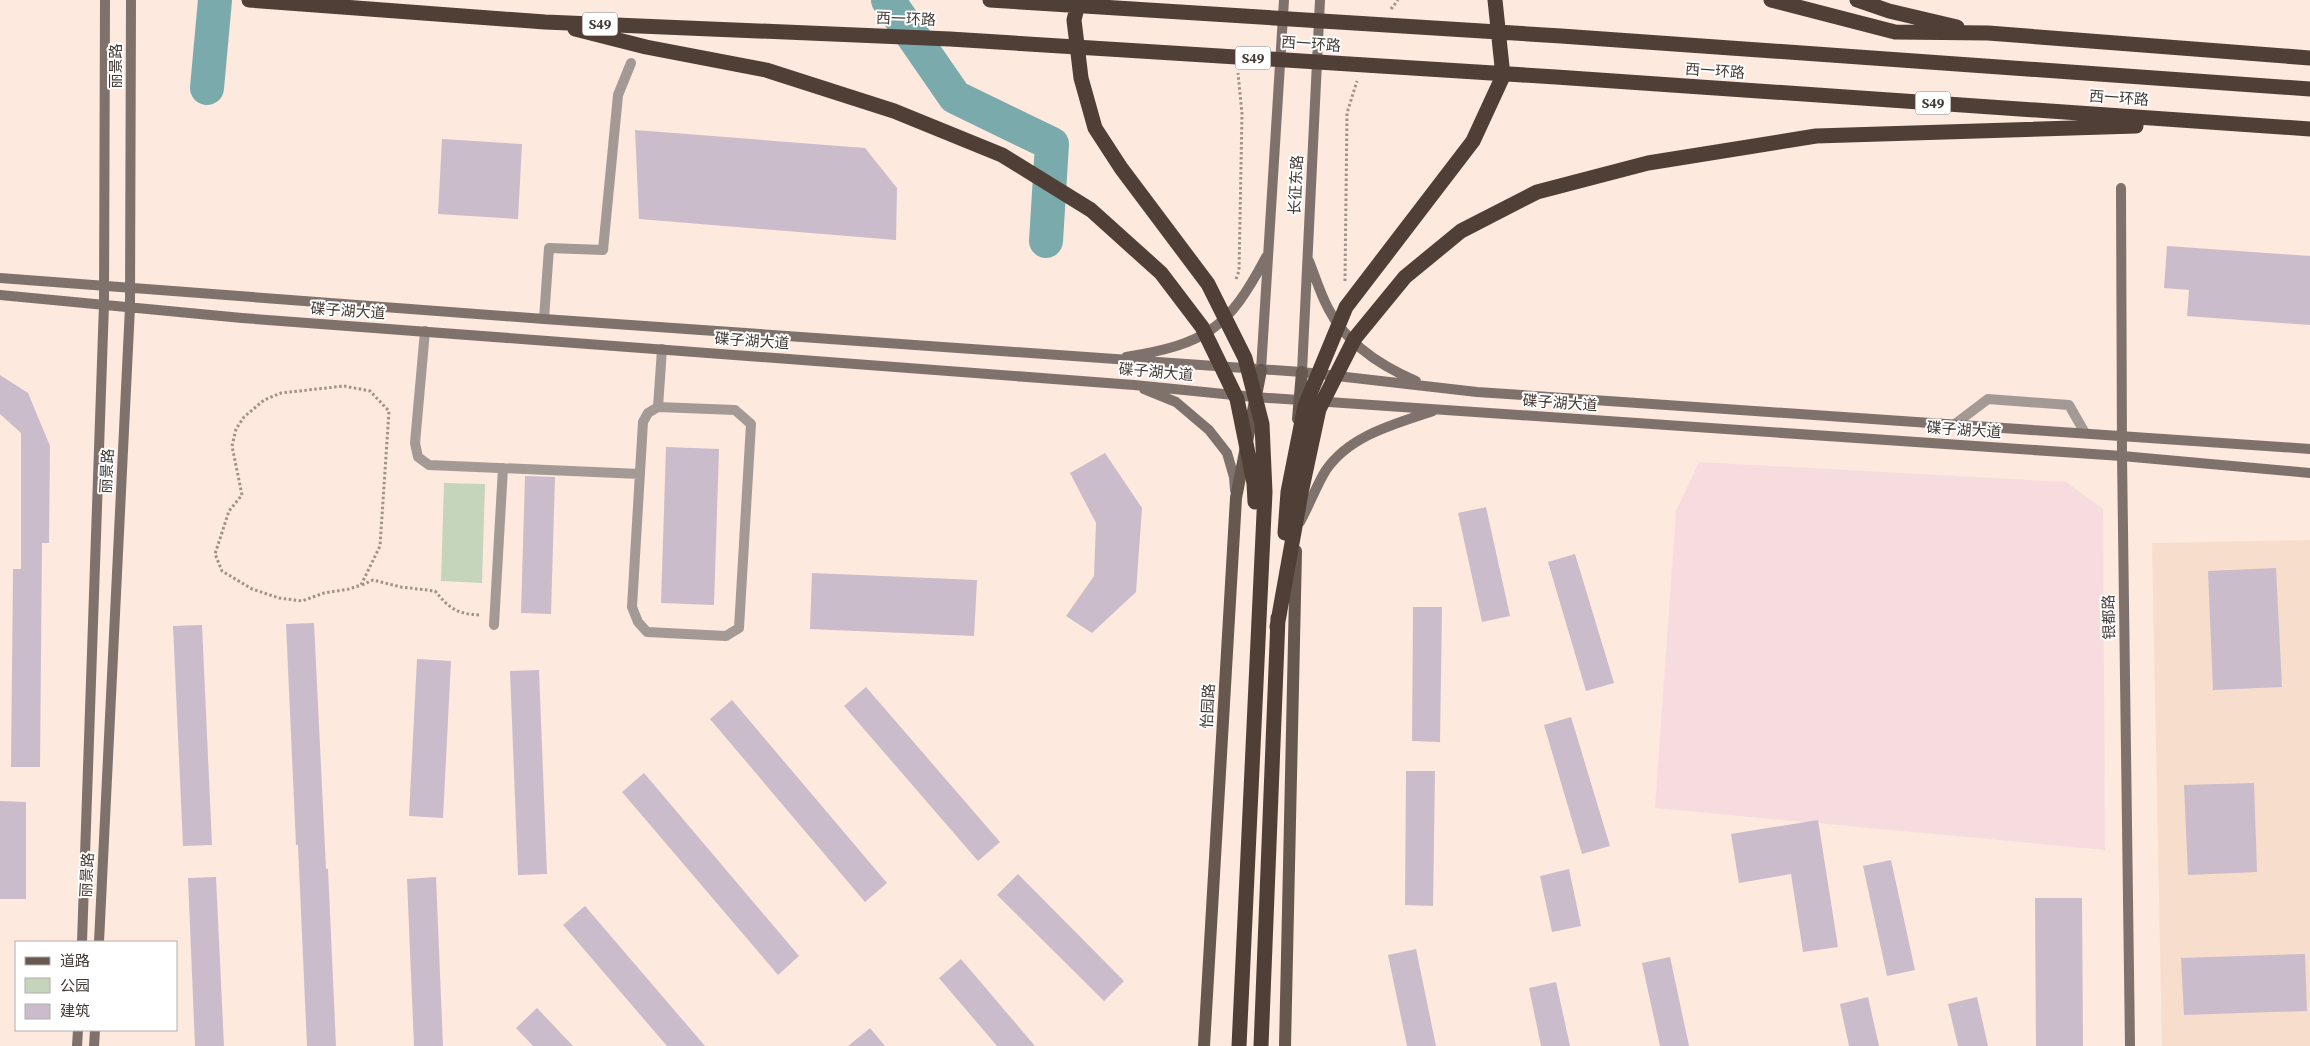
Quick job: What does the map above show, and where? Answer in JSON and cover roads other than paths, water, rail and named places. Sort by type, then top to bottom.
[{"type":"highway","name":"西一环路","points":[[249,0],[545,22],[950,39],[1556,77],[2310,129]]},
{"type":"highway","name":"西一环路","points":[[990,0],[1561,36],[2310,89]]},
{"type":"highway","points":[[1079,0],[1074,20],[1081,78],[1095,128],[1121,168],[1208,284],[1245,358],[1262,424],[1265,492],[1239,1046]]},
{"type":"highway","points":[[1261,1046],[1277,627],[1288,492],[1305,406],[1346,307],[1473,141],[1503,76],[1495,0]]},
{"type":"highway","points":[[1772,0],[1895,32],[1988,33],[2310,58]]},
{"type":"highway","points":[[1857,0],[1889,11],[1988,33]]},
{"type":"highway","points":[[545,22],[646,47],[766,70],[894,110],[1002,154],[1090,210],[1161,273],[1202,327],[1237,400],[1254,483],[1259,604]]},
{"type":"highway","points":[[1277,627],[1301,492],[1319,410],[1355,338],[1405,277],[1461,231],[1537,192],[1648,162],[1816,136],[2220,123]]},
{"type":"main road","name":"丽景路","points":[[82,941],[104,304],[105,0]]},
{"type":"main road","name":"丽景路","points":[[99,941],[130,307],[131,0]]},
{"type":"main road","name":"长征东路","points":[[1260,370],[1284,0]]},
{"type":"main road","name":"长征东路","points":[[1302,372],[1320,0]]},
{"type":"main road","name":"银都路","points":[[2121,188],[2122,456],[2130,1046]]},
{"type":"main road","points":[[1107,359],[1160,351],[1184,345],[1222,323],[1250,289],[1268,254]]},
{"type":"main road","points":[[1307,256],[1328,308],[1345,334],[1361,349],[1393,371],[1426,386]]},
{"type":"main road","name":"碟子湖大道","points":[[0,278],[544,319],[1302,372],[1487,392],[2310,449]]},
{"type":"main road","name":"碟子湖大道","points":[[0,295],[425,332],[1134,385],[1254,397],[2122,456],[2310,473]]},
{"type":"main road","name":"怡园路","points":[[1204,1046],[1236,498],[1260,370]]},
{"type":"main road","points":[[1285,1046],[1299,400],[1302,372]]},
{"type":"main road","points":[[1134,385],[1176,402],[1209,430],[1227,453],[1234,477],[1236,498]]},
{"type":"main road","points":[[1296,530],[1327,470],[1349,446],[1375,432],[1439,409]]},
{"type":"main road","points":[[77,1046],[78,1031]]},
{"type":"main road","points":[[94,1046],[95,1031]]},
{"type":"street","points":[[544,319],[549,248],[603,250],[618,95],[631,63]]},
{"type":"street","points":[[425,332],[415,443],[418,457],[429,465],[640,474]]},
{"type":"street","points":[[658,407],[662,349]]},
{"type":"street","points":[[1955,424],[1988,399],[2069,405],[2085,433]]},
{"type":"street","points":[[658,407],[735,410],[751,424],[739,628],[726,636],[647,632],[638,622],[632,607],[643,422],[648,413],[658,407]]},
{"type":"street","points":[[495,621],[503,468]]},
{"type":"waterway","points":[[207,88],[215,0]]},
{"type":"waterway","points":[[888,0],[955,97],[1052,144],[1046,241]]}]
